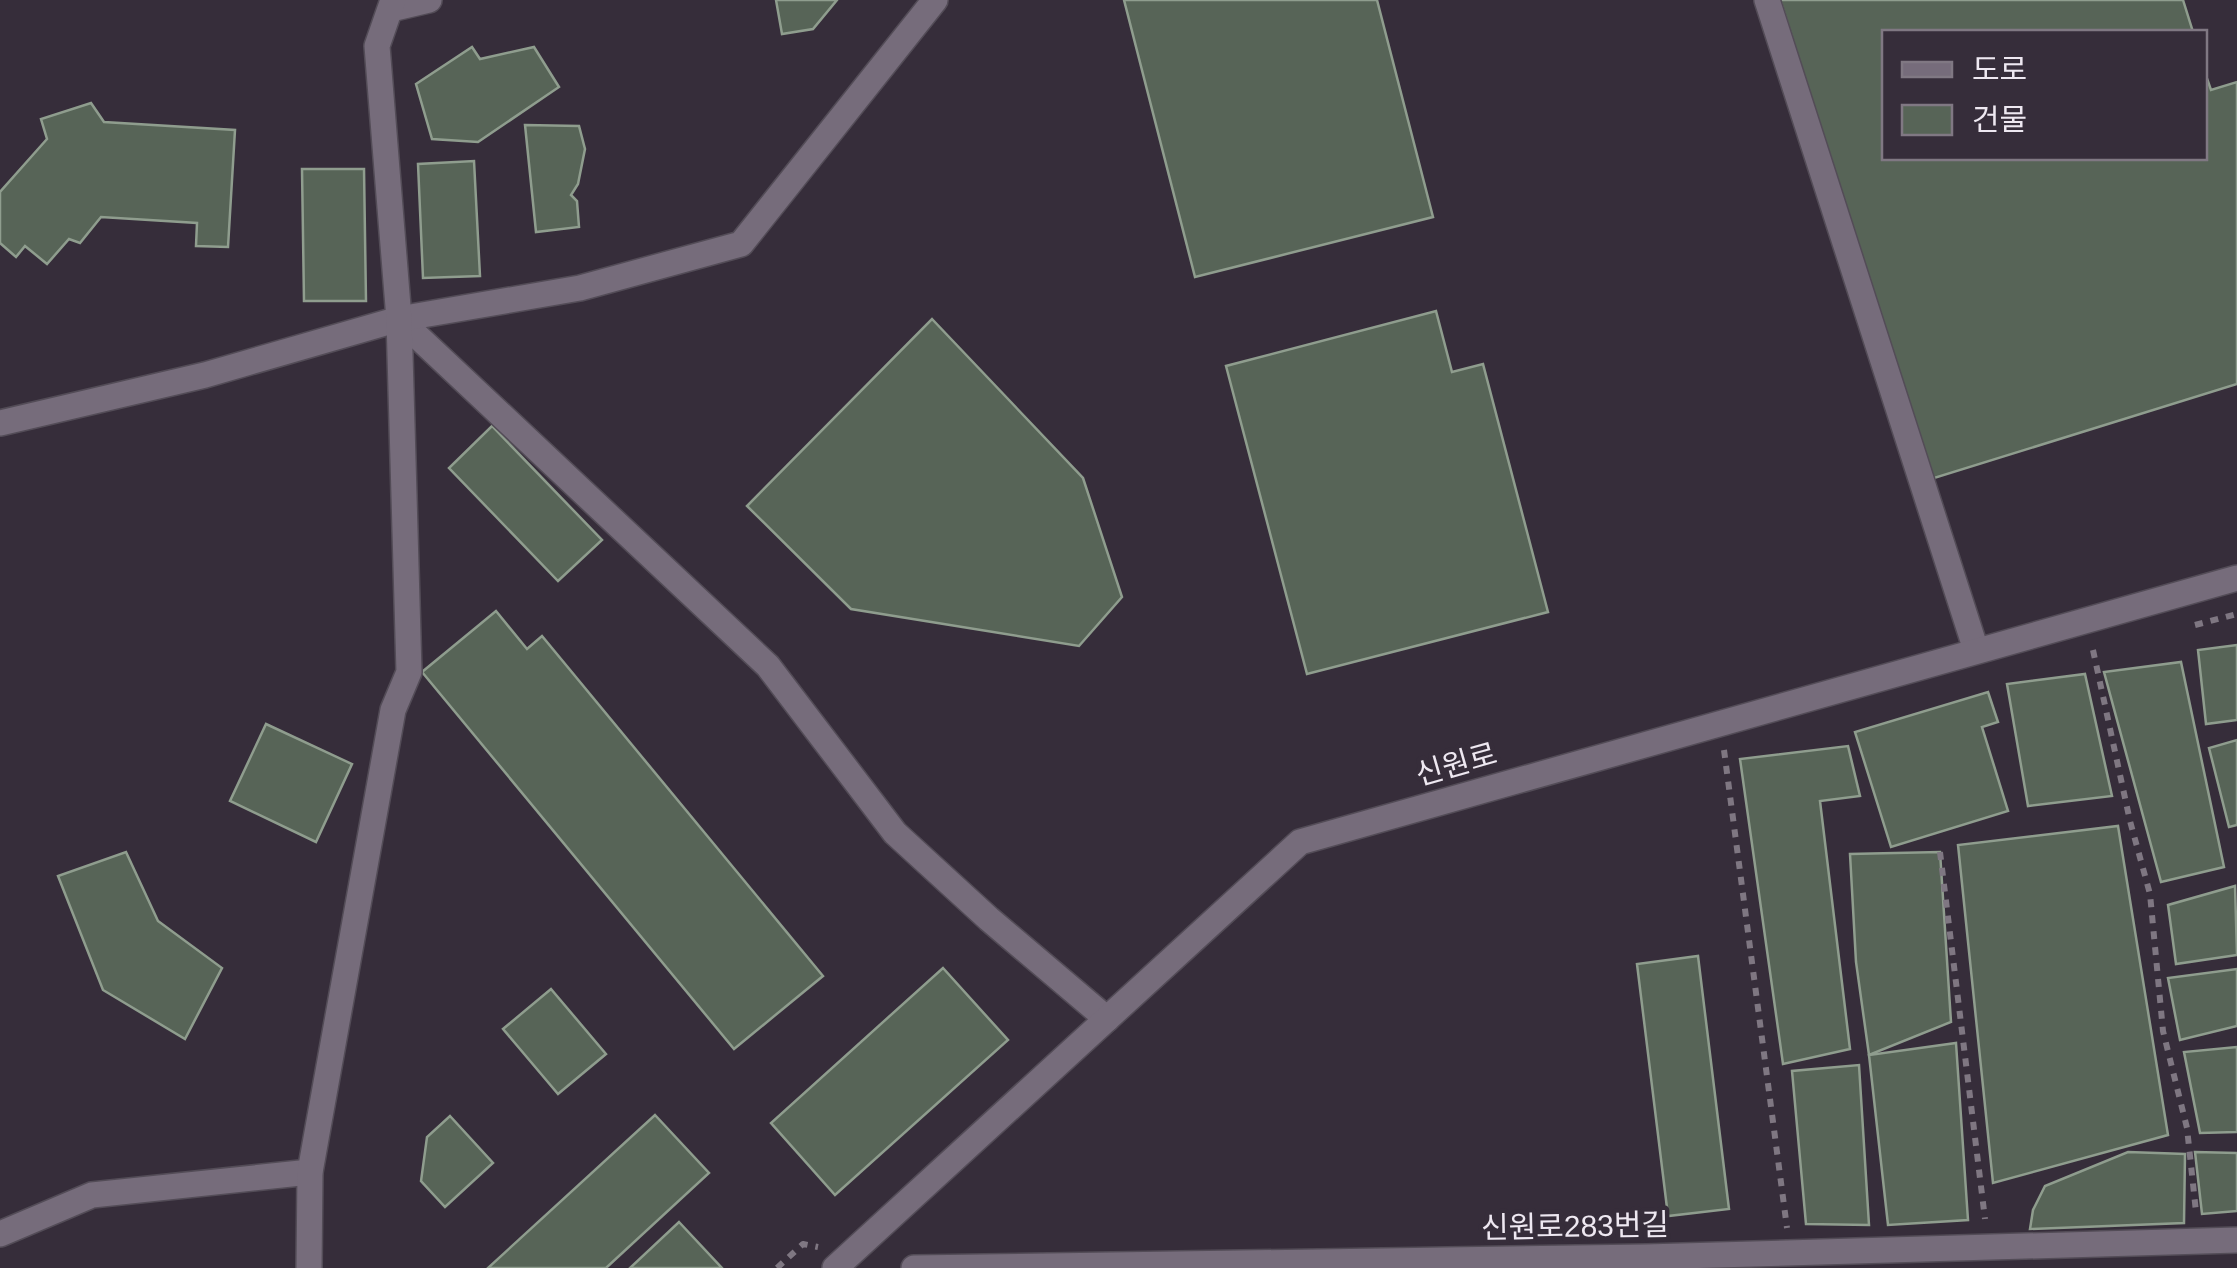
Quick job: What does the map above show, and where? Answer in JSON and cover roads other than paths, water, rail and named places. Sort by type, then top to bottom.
[{"type":"street","points":[[309,1268],[310,1172],[392,710],[409,672],[398,319],[377,46],[392,4],[429,0]]},
{"type":"street","points":[[0,423],[205,375],[398,319],[580,288],[741,244],[935,0]]},
{"type":"street","points":[[1767,0],[1976,650]]},
{"type":"street","points":[[398,319],[768,666],[895,833],[1107,1019]]},
{"type":"street","name":"신원로","points":[[835,1268],[1300,842],[2237,578]]},
{"type":"street","points":[[0,1234],[92,1195],[310,1172]]},
{"type":"street","name":"신원로283번길","points":[[914,1268],[1626,1258],[2237,1240]]}]
